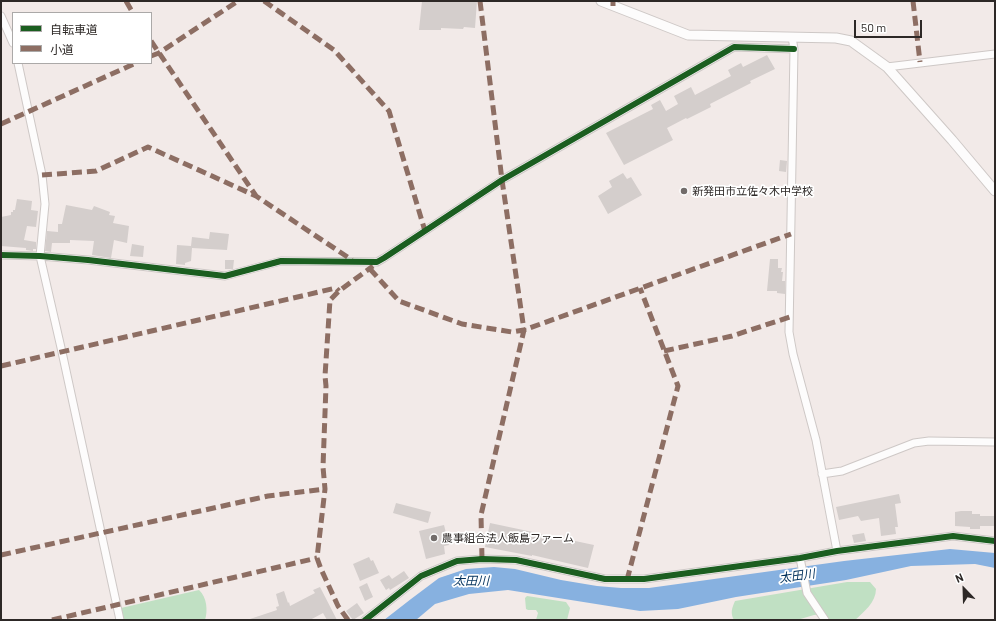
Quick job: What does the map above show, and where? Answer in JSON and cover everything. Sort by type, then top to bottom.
[{"type":"street","points":[[602,1],[688,35],[836,38],[851,41],[887,67],[995,191]]},
{"type":"street","points":[[1,16],[12,41]]},
{"type":"street","points":[[792,37],[794,49],[789,332],[793,354],[816,440],[836,551]]},
{"type":"street","points":[[1,255],[40,256],[88,260],[225,276],[281,261],[376,262],[502,180],[734,47],[794,49]]},
{"type":"street","points":[[887,67],[995,54]]},
{"type":"street","points":[[18,64],[42,175],[45,204],[40,256],[120,620]]},
{"type":"street","points":[[822,474],[842,471],[914,443],[929,441],[995,442]]},
{"type":"street","points":[[365,620],[421,576],[457,561],[482,558],[516,560],[605,579],[627,580],[800,561],[836,551],[953,536],[995,541]]},
{"type":"street","points":[[800,561],[806,593],[825,620]]},
{"type":"green space","points":[[847,582],[870,582],[876,589],[872,602],[855,620],[829,620],[824,614],[797,620],[734,620],[732,615],[732,608],[735,601]]},
{"type":"green space","points":[[199,590],[204,596],[206,604],[205,620],[123,620],[121,608]]},
{"type":"green space","points":[[527,596],[566,602],[570,608],[567,620],[536,620],[538,613],[536,610],[526,609],[525,598]]},
{"type":"water","name":"太田川","points":[[950,549],[995,553],[995,568],[975,564],[911,566],[846,580],[736,597],[678,609],[640,611],[508,590],[469,594],[435,604],[416,620],[384,620],[439,578],[466,569],[494,567],[515,569],[561,580],[597,586],[649,588],[844,561]]},
{"type":"building","points":[[422,1],[477,1],[475,28],[464,27],[463,29],[441,28],[441,30],[419,30]]},
{"type":"building","points":[[767,55],[775,69],[750,81],[751,83],[710,104],[711,107],[667,128],[673,140],[624,165],[606,133],[653,109],[651,105],[660,100],[666,111],[678,104],[674,96],[691,87],[695,95],[731,76],[728,70],[741,63],[743,67]]},
{"type":"building","points":[[780,160],[787,161],[786,172],[779,171]]},
{"type":"building","points":[[623,173],[627,179],[631,177],[642,195],[608,214],[598,196],[612,187],[609,181]]},
{"type":"building","points":[[17,199],[32,201],[31,210],[38,211],[36,227],[27,226],[24,240],[36,242],[36,249],[33,249],[33,251],[26,250],[26,248],[1,246],[1,217],[11,215],[11,212],[15,210]]},
{"type":"building","points":[[66,205],[92,210],[94,206],[110,212],[109,215],[115,216],[113,223],[129,226],[127,243],[114,240],[111,258],[92,255],[94,241],[70,240],[70,243],[52,243],[51,252],[45,251],[47,231],[58,232],[58,224],[62,224]]},
{"type":"building","points":[[210,232],[229,234],[227,250],[192,248],[191,261],[185,263],[185,265],[176,264],[177,245],[191,246],[192,237],[209,239]]},
{"type":"building","points":[[132,244],[144,246],[143,257],[130,256]]},
{"type":"building","points":[[770,259],[778,259],[778,268],[782,268],[782,281],[785,281],[785,294],[777,293],[777,291],[767,291]]},
{"type":"building","points":[[225,260],[234,260],[233,269],[225,269]]},
{"type":"building","points":[[899,494],[901,503],[895,504],[898,527],[895,527],[896,534],[881,536],[879,518],[861,521],[858,516],[839,520],[836,507]]},
{"type":"building","points":[[396,503],[431,512],[428,523],[393,513]]},
{"type":"building","points":[[972,511],[972,514],[980,514],[980,516],[995,516],[995,526],[980,526],[980,529],[970,529],[970,527],[955,526],[955,512]]},
{"type":"building","points":[[490,523],[594,545],[588,568],[532,555],[485,547]]},
{"type":"building","name":"農事組合法人飯島ファーム","points":[[444,525],[449,545],[444,546],[445,554],[426,559],[419,531]]},
{"type":"building","points":[[864,533],[866,541],[854,543],[852,535]]},
{"type":"building","points":[[369,557],[371,561],[373,560],[379,573],[360,581],[353,564]]},
{"type":"building","points":[[404,571],[409,578],[390,590],[389,588],[386,590],[380,580],[389,575],[392,579]]},
{"type":"building","points":[[367,583],[373,597],[365,601],[359,587]]},
{"type":"building","points":[[320,587],[337,620],[327,620],[323,613],[310,620],[250,620],[277,610],[276,607],[279,606],[276,594],[284,591],[290,606],[315,593],[313,590]]},
{"type":"building","points":[[357,603],[364,613],[353,620],[346,611]]},
{"type":"marked path","points":[[126,1],[132,12]]},
{"type":"marked path","points":[[152,56],[159,53],[238,1]]},
{"type":"marked path","points":[[264,1],[334,50],[389,111],[425,231]]},
{"type":"marked path","points":[[480,1],[502,180],[524,330],[481,515],[482,559]]},
{"type":"marked path","points":[[613,1],[613,6]]},
{"type":"marked path","points":[[913,1],[920,62]]},
{"type":"marked path","points":[[152,42],[256,196]]},
{"type":"marked path","points":[[1,124],[134,64]]},
{"type":"marked path","points":[[42,175],[96,171],[148,147],[256,196],[352,260]]},
{"type":"marked path","points":[[370,269],[399,301],[462,324],[512,332],[524,330],[791,234]]},
{"type":"marked path","points":[[348,620],[338,606],[317,558],[325,489],[323,467],[326,386],[325,376],[330,300],[339,291],[373,266]]},
{"type":"marked path","points":[[1,366],[336,288],[339,291]]},
{"type":"marked path","points":[[627,580],[678,386],[640,288]]},
{"type":"marked path","points":[[664,351],[732,336],[790,317]]},
{"type":"marked path","points":[[1,555],[268,496],[325,489]]},
{"type":"marked path","points":[[52,620],[317,558]]},
{"type":"cycle path","points":[[1,255],[40,256],[88,260],[225,276],[281,261],[377,262],[502,180],[734,47],[794,49]]},
{"type":"cycle path","points":[[365,620],[421,576],[457,561],[482,559],[516,560],[605,579],[644,579],[953,536],[995,541]]},
{"type":"place","name":"新発田市立佐々木中学校","points":[[684,191]]},
{"type":"place","name":"農事組合法人飯島ファーム","points":[[434,538]]}]
